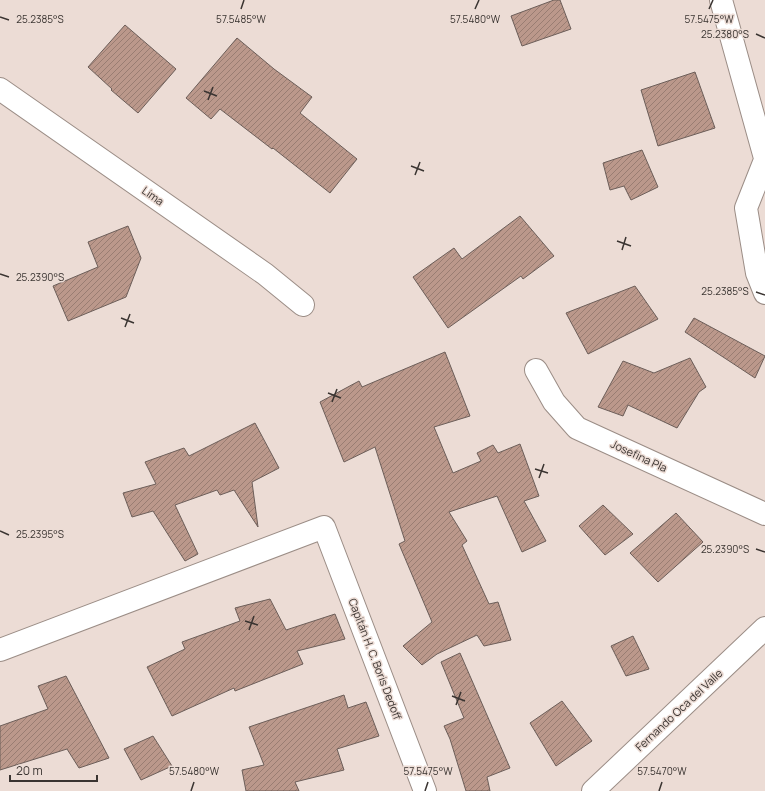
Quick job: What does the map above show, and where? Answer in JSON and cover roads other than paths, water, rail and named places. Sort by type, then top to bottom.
[{"type":"street","points":[[720,0],[765,159],[746,208],[757,273],[765,293]]},
{"type":"street","name":"Lima","points":[[0,89],[265,274],[303,305]]},
{"type":"street","name":"Josefina Pla","points":[[536,370],[554,402],[578,428],[765,514]]},
{"type":"street","name":"Capitán H. C. Boris Dedoff","points":[[0,650],[324,527],[425,791]]},
{"type":"street","name":"Fernando Oca del Valle","points":[[593,791],[765,628]]}]
